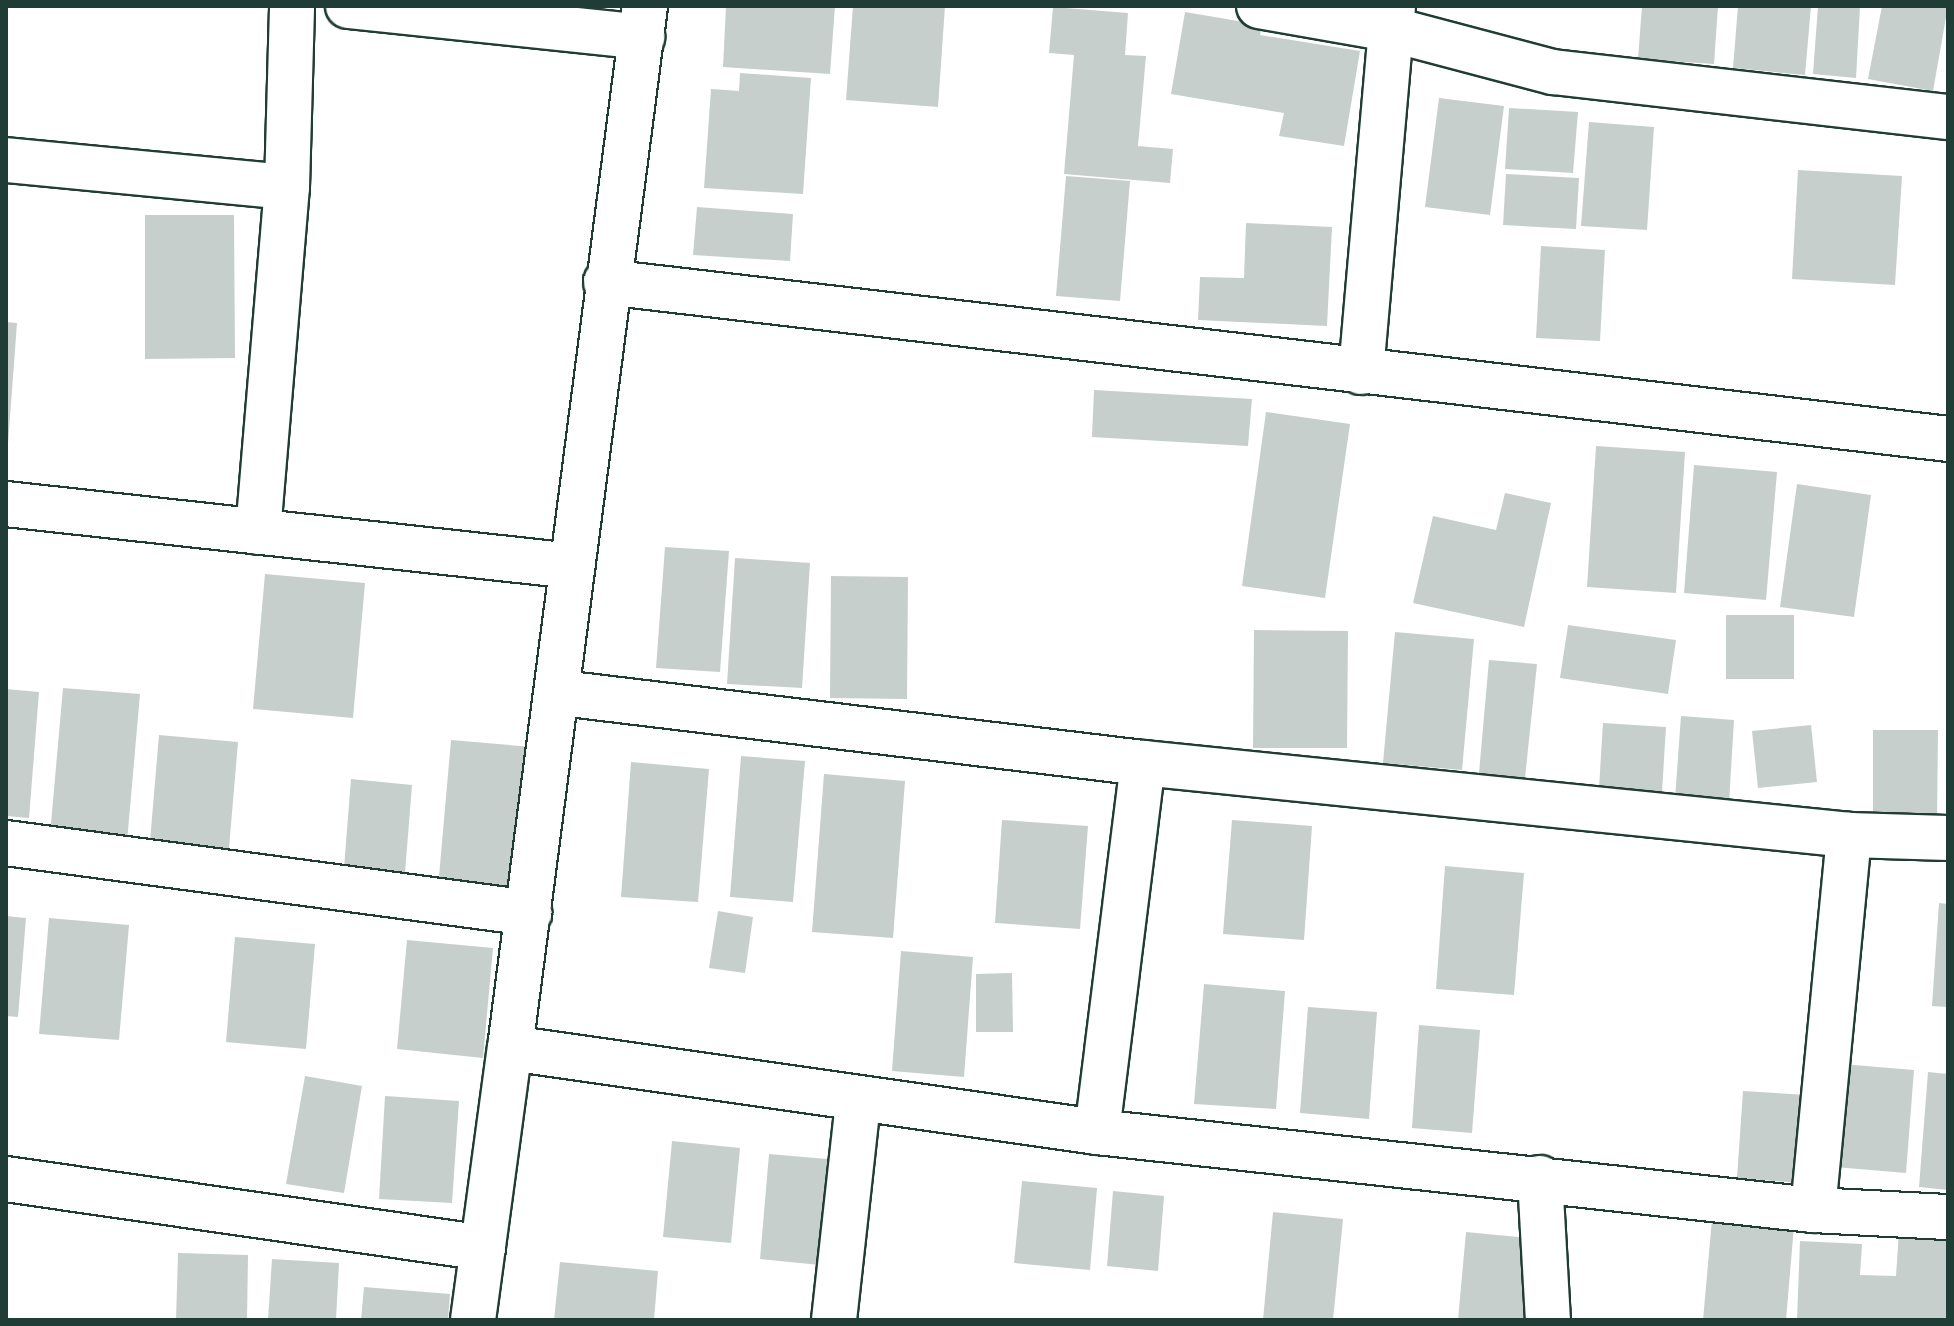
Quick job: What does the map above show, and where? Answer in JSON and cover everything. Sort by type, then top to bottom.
[{"type":"street","points":[[258,532],[287,187],[292,6]]},
{"type":"street","points":[[348,6],[644,22],[606,282],[561,693],[473,1320]]},
{"type":"street","points":[[1259,6],[1392,18],[1553,72],[1948,117]]},
{"type":"street","points":[[1361,372],[1392,18]]},
{"type":"street","points":[[6,160],[287,187]]},
{"type":"street","points":[[606,282],[1948,439]]},
{"type":"street","points":[[6,504],[573,566]]},
{"type":"street","points":[[561,693],[1143,763],[1849,835],[1948,838]]},
{"type":"street","points":[[1097,1132],[1143,763]]},
{"type":"street","points":[[1813,1210],[1849,835]]},
{"type":"street","points":[[6,843],[529,913]]},
{"type":"street","points":[[510,1048],[858,1102],[1097,1132],[1813,1210],[1948,1217]]},
{"type":"street","points":[[834,1320],[858,1102]]},
{"type":"street","points":[[1540,1178],[1548,1320]]},
{"type":"street","points":[[6,1179],[483,1248]]},
{"type":"building","points":[[726,6],[835,6],[830,74],[723,67]]},
{"type":"building","points":[[853,6],[945,6],[938,107],[846,100]]},
{"type":"building","points":[[1642,6],[1718,6],[1714,64],[1638,59]]},
{"type":"building","points":[[1738,6],[1811,6],[1805,75],[1733,68]]},
{"type":"building","points":[[1818,6],[1860,6],[1856,78],[1813,74]]},
{"type":"building","points":[[1882,6],[1948,6],[1933,91],[1868,79]]},
{"type":"building","points":[[1053,7],[1128,13],[1125,55],[1146,56],[1138,146],[1173,149],[1170,183],[1064,174],[1074,55],[1049,53]]},
{"type":"building","points":[[1185,12],[1262,25],[1260,35],[1360,51],[1344,146],[1279,136],[1284,113],[1171,94]]},
{"type":"building","points":[[740,73],[811,78],[803,194],[704,188],[711,89],[739,91]]},
{"type":"building","points":[[1439,98],[1504,106],[1490,215],[1425,207]]},
{"type":"building","points":[[1509,108],[1578,112],[1573,173],[1505,169]]},
{"type":"building","points":[[1589,122],[1654,127],[1647,230],[1581,226]]},
{"type":"building","points":[[1798,170],[1902,176],[1895,285],[1792,279]]},
{"type":"building","points":[[1506,174],[1579,178],[1576,229],[1503,225]]},
{"type":"building","points":[[1066,176],[1130,181],[1120,301],[1056,296]]},
{"type":"building","points":[[697,207],[793,214],[790,261],[693,255]]},
{"type":"building","points":[[145,215],[234,215],[235,358],[145,359]]},
{"type":"building","points":[[1246,223],[1332,227],[1327,326],[1198,320],[1200,277],[1244,278]]},
{"type":"building","points":[[1541,246],[1605,250],[1600,341],[1536,338]]},
{"type":"building","points":[[6,322],[17,323],[8,444],[6,443]]},
{"type":"building","points":[[1094,390],[1252,399],[1248,446],[1092,437]]},
{"type":"building","points":[[1266,412],[1350,424],[1325,598],[1242,586]]},
{"type":"building","points":[[1596,446],[1685,452],[1676,593],[1587,587]]},
{"type":"building","points":[[1694,465],[1777,472],[1766,600],[1684,593]]},
{"type":"building","points":[[1797,484],[1871,495],[1854,617],[1780,607]]},
{"type":"building","points":[[1505,493],[1551,503],[1524,627],[1413,603],[1433,516],[1496,530]]},
{"type":"building","points":[[665,547],[729,551],[720,672],[656,668]]},
{"type":"building","points":[[735,558],[810,563],[802,688],[727,684]]},
{"type":"building","points":[[265,574],[365,583],[353,718],[253,709]]},
{"type":"building","points":[[831,576],[908,577],[907,699],[830,698]]},
{"type":"building","points":[[1726,615],[1794,615],[1794,679],[1726,679]]},
{"type":"building","points":[[1568,625],[1676,640],[1668,694],[1560,678]]},
{"type":"building","points":[[1254,630],[1348,631],[1347,748],[1253,748]]},
{"type":"building","points":[[1395,632],[1474,639],[1462,770],[1383,763]]},
{"type":"building","points":[[1489,660],[1537,664],[1525,778],[1479,773]]},
{"type":"building","points":[[63,688],[140,694],[127,842],[50,835]]},
{"type":"building","points":[[6,689],[39,692],[29,818],[6,816]]},
{"type":"building","points":[[1681,716],[1734,720],[1729,803],[1675,799]]},
{"type":"building","points":[[1603,723],[1666,727],[1662,792],[1599,788]]},
{"type":"building","points":[[1811,725],[1817,782],[1758,788],[1752,731]]},
{"type":"building","points":[[1873,730],[1938,730],[1937,822],[1873,821]]},
{"type":"building","points":[[159,735],[238,742],[228,860],[149,853]]},
{"type":"building","points":[[451,740],[532,747],[519,894],[438,888]]},
{"type":"building","points":[[741,756],[805,761],[793,902],[730,897]]},
{"type":"building","points":[[631,762],[709,769],[698,902],[621,897]]},
{"type":"building","points":[[824,774],[905,781],[893,938],[812,932]]},
{"type":"building","points":[[351,779],[412,785],[405,873],[344,868]]},
{"type":"building","points":[[1002,820],[1088,826],[1080,929],[995,923]]},
{"type":"building","points":[[1232,820],[1312,826],[1304,940],[1223,934]]},
{"type":"building","points":[[1445,866],[1524,873],[1514,995],[1436,989]]},
{"type":"building","points":[[1939,903],[1948,904],[1948,1007],[1932,1006]]},
{"type":"building","points":[[718,911],[753,917],[745,973],[709,968]]},
{"type":"building","points":[[6,916],[26,918],[18,1017],[6,1016]]},
{"type":"building","points":[[49,918],[129,925],[119,1040],[39,1034]]},
{"type":"building","points":[[235,937],[315,944],[306,1049],[226,1042]]},
{"type":"building","points":[[407,940],[493,948],[483,1058],[397,1049]]},
{"type":"building","points":[[901,951],[973,957],[964,1077],[892,1071]]},
{"type":"building","points":[[1012,973],[1013,1032],[976,1032],[976,974]]},
{"type":"building","points":[[1204,984],[1285,991],[1276,1109],[1194,1104]]},
{"type":"building","points":[[1308,1007],[1377,1012],[1369,1119],[1300,1113]]},
{"type":"building","points":[[1419,1025],[1480,1030],[1472,1133],[1412,1128]]},
{"type":"building","points":[[1842,1064],[1914,1070],[1906,1173],[1835,1167]]},
{"type":"building","points":[[1928,1072],[1948,1074],[1948,1190],[1919,1187]]},
{"type":"building","points":[[305,1076],[362,1086],[344,1193],[286,1184]]},
{"type":"building","points":[[1743,1091],[1807,1095],[1800,1183],[1737,1178]]},
{"type":"building","points":[[385,1096],[459,1101],[452,1203],[379,1199]]},
{"type":"building","points":[[672,1141],[740,1148],[731,1243],[663,1237]]},
{"type":"building","points":[[769,1154],[839,1160],[830,1266],[760,1259]]},
{"type":"building","points":[[1022,1181],[1097,1188],[1090,1270],[1014,1263]]},
{"type":"building","points":[[1113,1191],[1164,1196],[1158,1271],[1107,1266]]},
{"type":"building","points":[[1273,1212],[1343,1219],[1333,1320],[1263,1320]]},
{"type":"building","points":[[1712,1219],[1794,1226],[1786,1320],[1703,1320]]},
{"type":"building","points":[[1899,1231],[1948,1233],[1948,1320],[1797,1320],[1800,1241],[1862,1244],[1860,1275],[1896,1276]]},
{"type":"building","points":[[1466,1232],[1539,1239],[1532,1320],[1458,1320]]},
{"type":"building","points":[[178,1253],[248,1255],[247,1320],[176,1320]]},
{"type":"building","points":[[272,1259],[339,1263],[336,1320],[268,1320]]},
{"type":"building","points":[[560,1262],[658,1271],[654,1320],[554,1320]]},
{"type":"building","points":[[364,1287],[450,1294],[448,1320],[361,1320]]}]
